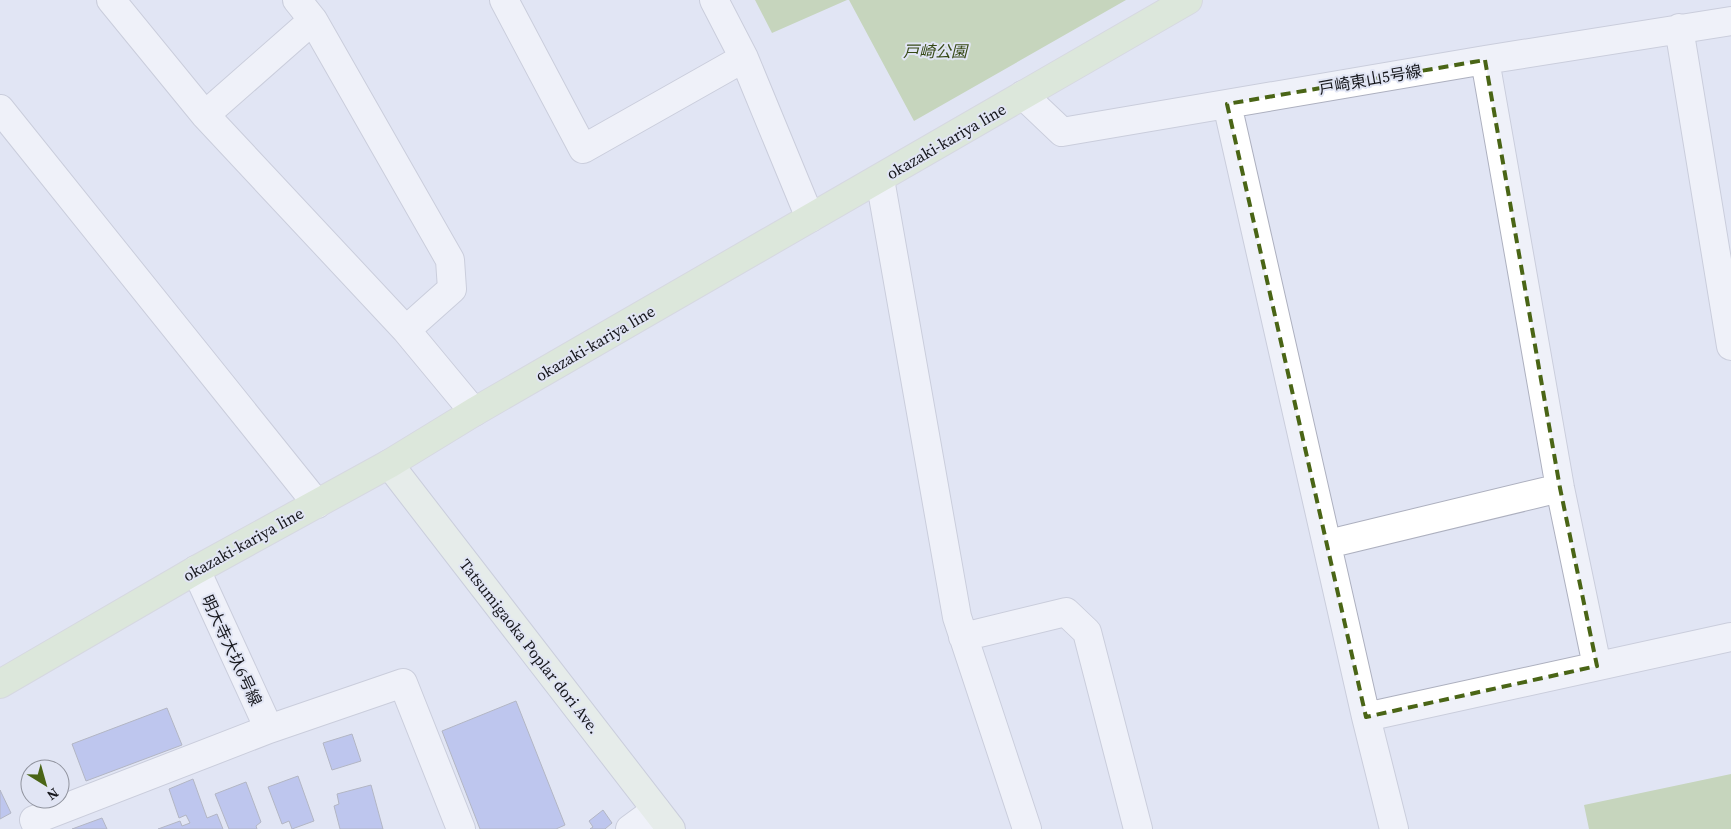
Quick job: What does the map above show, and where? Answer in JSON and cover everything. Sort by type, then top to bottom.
[{"type":"main road","name":"okazaki-kariya line","points":[[0,684],[196,570],[389,464],[474,412],[1188,0]]},
{"type":"street","points":[[111,0],[205,115],[406,330],[474,412]]},
{"type":"street","points":[[504,0],[583,149],[744,58]]},
{"type":"street","points":[[714,0],[744,58],[810,218]]},
{"type":"street","points":[[205,115],[305,10],[450,260],[452,289],[406,330]]},
{"type":"street","name":"戸崎東山5号線","points":[[1023,95],[1062,132],[1485,60],[1731,21]]},
{"type":"street","points":[[1679,28],[1731,346]]},
{"type":"street","points":[[1485,60],[1560,488],[1597,666]]},
{"type":"street","points":[[1227,104],[1366,717],[1394,829]]},
{"type":"street","points":[[0,109],[317,504]]},
{"type":"street","points":[[880,179],[957,617],[1027,829]]},
{"type":"street","name":"Tatsumigaoka Poplar dori Ave.","points":[[389,464],[663,820]]},
{"type":"street","points":[[1328,544],[1560,488]]},
{"type":"street","name":"明大寺大圦6号線","points":[[196,570],[269,729]]},
{"type":"street","points":[[963,637],[1066,612],[1087,632],[1138,829]]},
{"type":"street","points":[[1366,717],[1731,637]]},
{"type":"street","points":[[38,829],[34,820],[269,729],[403,683],[461,829]]},
{"type":"street","points":[[630,829],[663,820]]},
{"type":"highlighted area","points":[[1485,60],[1560,488],[1597,666],[1366,717],[1227,104]]},
{"type":"green space","points":[[755,0],[847,0],[772,33]]},
{"type":"green space","name":"戸崎公園","points":[[849,0],[1126,0],[914,121]]},
{"type":"green space","points":[[1731,774],[1731,829],[1589,829],[1584,805]]},
{"type":"building","points":[[516,701],[565,825],[556,829],[480,829],[442,731]]},
{"type":"building","points":[[167,708],[182,745],[86,781],[72,744]]},
{"type":"building","points":[[352,734],[361,761],[332,770],[323,743]]},
{"type":"building","points":[[298,776],[314,821],[292,829],[289,821],[282,824],[268,787]]},
{"type":"building","points":[[193,779],[207,818],[217,814],[223,829],[158,829],[180,821],[182,826],[190,823],[186,815],[179,818],[169,789]]},
{"type":"building","points":[[246,782],[261,822],[256,826],[257,829],[229,829],[215,794]]},
{"type":"building","points":[[371,785],[383,829],[340,829],[334,806],[339,804],[337,794]]},
{"type":"building","points":[[0,790],[11,813],[0,819]]},
{"type":"building","points":[[603,810],[612,823],[605,829],[590,829],[593,827],[589,821]]},
{"type":"building","points":[[102,818],[107,829],[72,829]]}]
